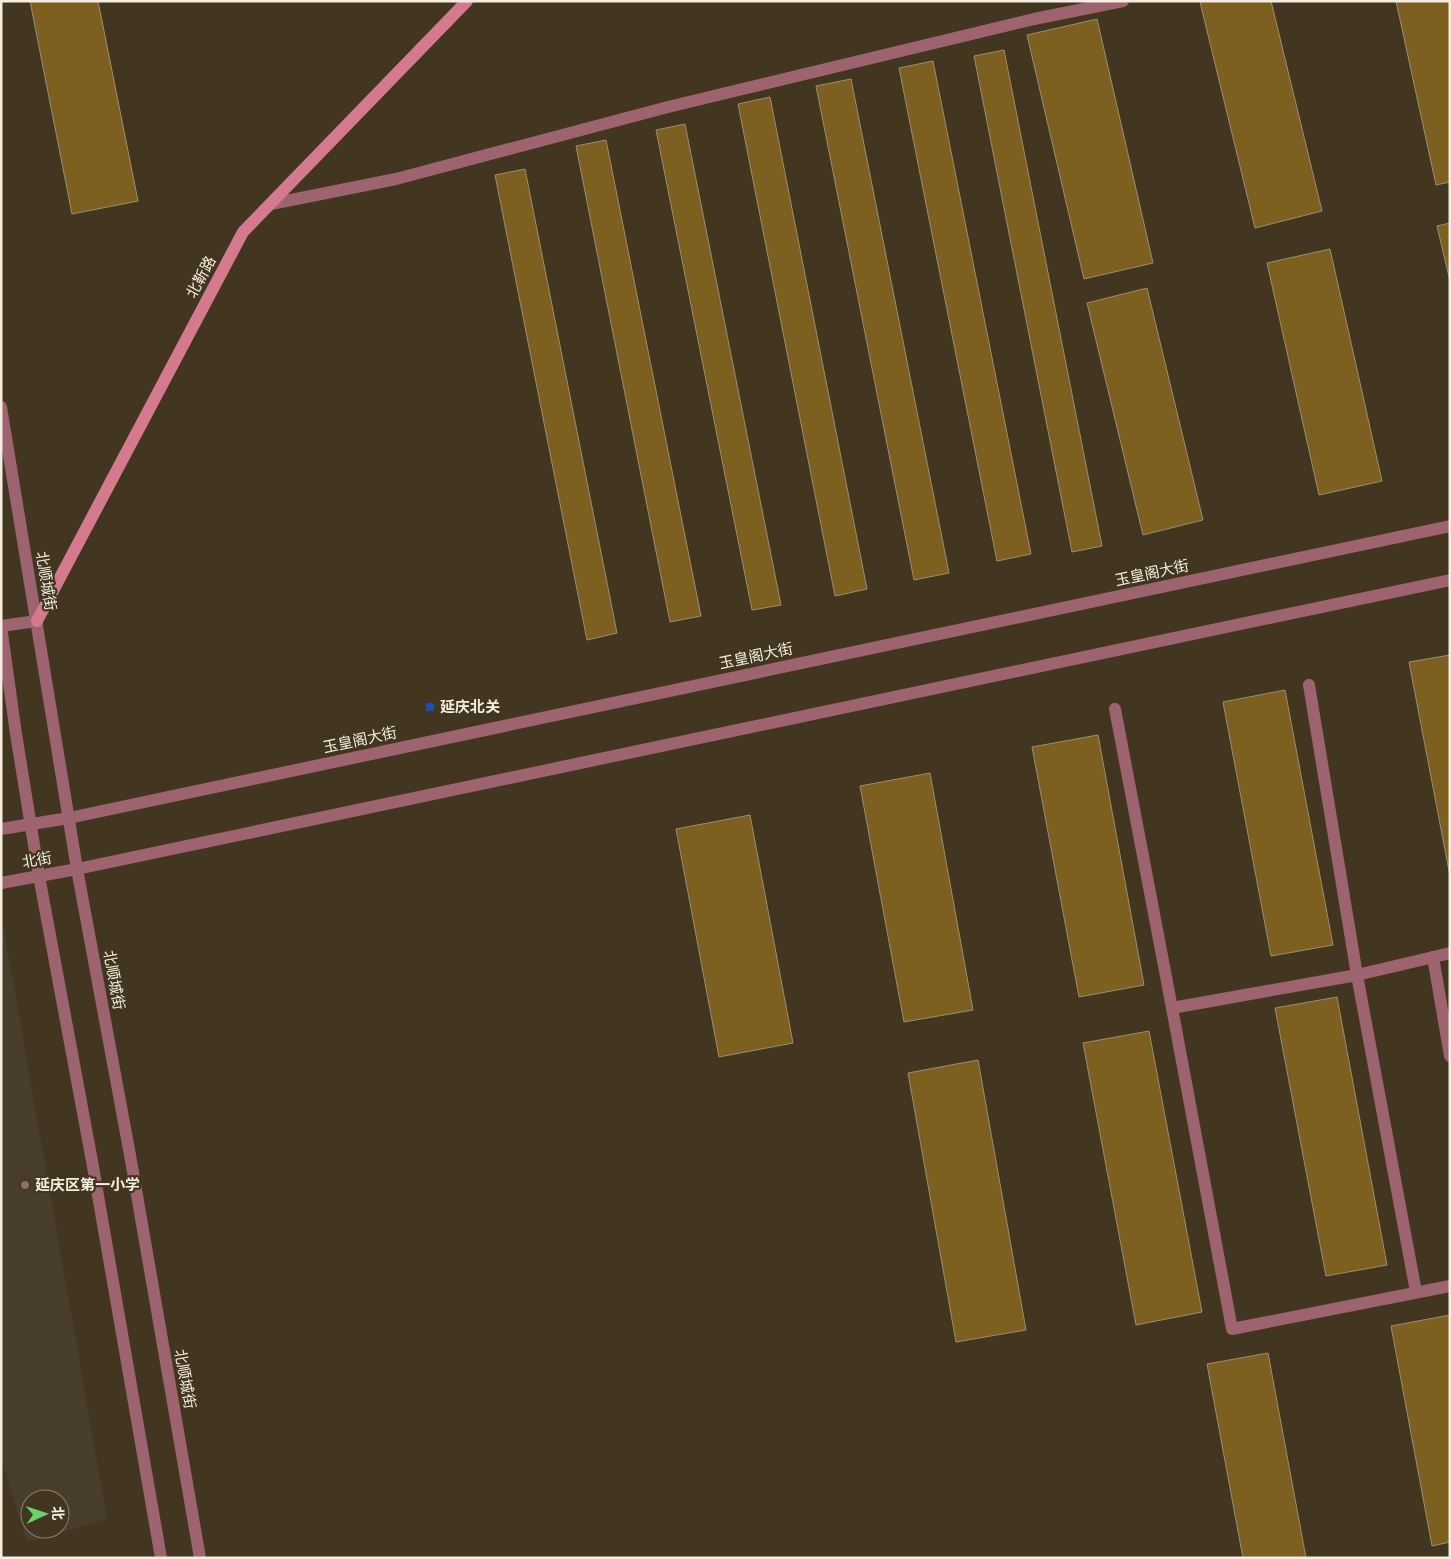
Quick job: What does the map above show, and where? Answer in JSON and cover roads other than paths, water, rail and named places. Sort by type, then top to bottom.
[{"type":"main road","name":"北靳路","points":[[37,621],[243,232],[467,1]]},
{"type":"street","points":[[271,204],[396,179],[678,105],[1034,19],[1123,1]]},
{"type":"street","name":"北顺城街","points":[[1,407],[69,818],[200,1558]]},
{"type":"street","name":"玉皇阁大街","points":[[69,818],[1450,526]]},
{"type":"street","points":[[78,870],[1450,580]]},
{"type":"street","points":[[37,621],[1,626],[39,876],[92,1161],[161,1558]]},
{"type":"street","points":[[1309,685],[1356,975],[1416,1292]]},
{"type":"street","points":[[1115,709],[1232,1329],[1450,1286]]},
{"type":"street","points":[[1,828],[69,818]]},
{"type":"street","name":"北街","points":[[1,882],[78,870]]},
{"type":"street","points":[[1172,1008],[1356,975],[1450,953]]},
{"type":"street","points":[[1433,957],[1450,1056]]},
{"type":"place","name":"延庆北关","points":[[430,707]]},
{"type":"place","name":"延庆区第一小学","points":[[25,1185]]}]
